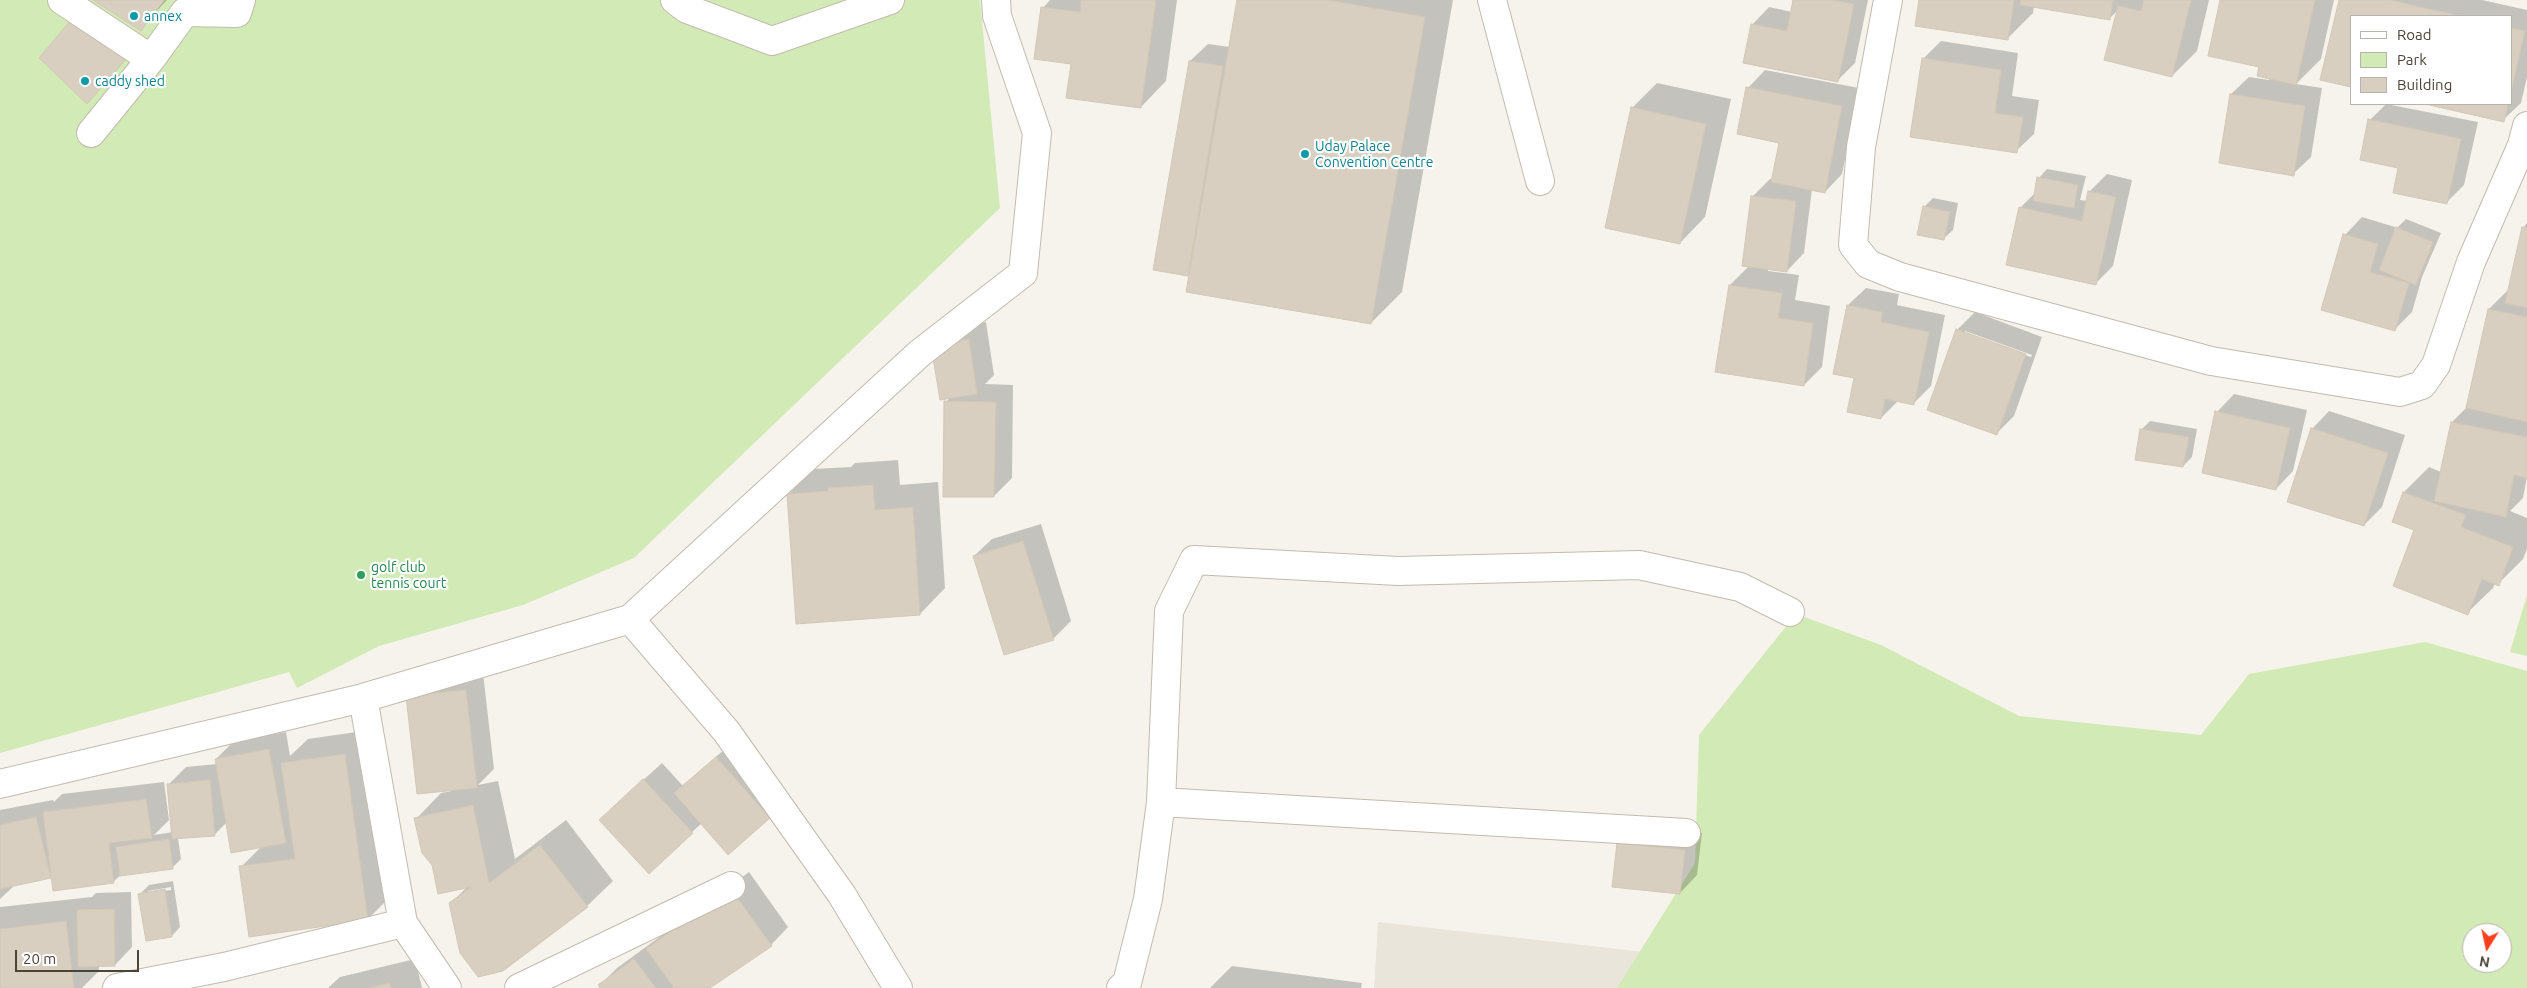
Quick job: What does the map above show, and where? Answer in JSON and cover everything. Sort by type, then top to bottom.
[{"type":"street","points":[[62,0],[151,59]]},
{"type":"street","points":[[91,133],[151,59],[185,12],[237,13],[241,0]]},
{"type":"street","points":[[675,0],[687,9],[772,42],[890,0]]},
{"type":"street","points":[[0,784],[363,698],[630,619],[920,353],[1023,273],[1037,133],[997,16],[996,0]]},
{"type":"street","points":[[1492,0],[1540,181]]},
{"type":"street","points":[[1888,0],[1861,147],[1853,245],[1868,264],[1900,277],[2211,360],[2400,392],[2422,384],[2436,365],[2471,262],[2522,145],[2527,126]]},
{"type":"street","points":[[1121,988],[1127,983],[1148,899],[1161,802],[1169,612],[1194,560],[1398,571],[1639,565],[1740,587],[1790,612]]},
{"type":"street","points":[[630,619],[726,731],[842,895],[898,988]]},
{"type":"street","points":[[363,698],[403,923],[447,988]]},
{"type":"street","points":[[1161,802],[1686,833]]},
{"type":"street","points":[[519,988],[731,886]]},
{"type":"street","points":[[118,988],[224,967],[403,923]]},
{"type":"shaded area","points":[[1378,922],[1965,988],[1374,988]]},
{"type":"green space","points":[[0,0],[980,0],[1000,208],[634,558],[523,605],[379,646],[297,688],[289,672],[0,753]]},
{"type":"green space","points":[[2527,595],[2527,656],[2510,652]]},
{"type":"green space","points":[[1796,614],[1881,645],[2019,716],[2201,735],[2249,674],[2425,642],[2527,671],[2527,988],[1617,988],[1695,863],[1699,735]]},
{"type":"building","name":"annex","points":[[93,0],[164,0],[141,31]]},
{"type":"building","points":[[1081,0],[1156,0],[1141,108],[1066,98],[1071,64],[1034,59],[1041,7],[1080,12]]},
{"type":"building","name":"Uday Palace Convention Centre","points":[[1237,0],[1328,0],[1425,17],[1371,324],[1186,292]]},
{"type":"building","points":[[1793,0],[1832,0],[1854,4],[1838,82],[1743,63],[1751,24],[1787,31]]},
{"type":"building","points":[[1919,0],[2014,0],[2008,40],[1915,26]]},
{"type":"building","points":[[2021,0],[2113,0],[2110,20],[2020,5]]},
{"type":"building","points":[[2144,0],[2191,0],[2172,77],[2104,60],[2118,6],[2141,11]]},
{"type":"building","points":[[2220,0],[2315,0],[2296,85],[2257,76],[2259,67],[2208,56]]},
{"type":"building","points":[[2339,0],[2390,0],[2456,15],[2350,15],[2350,87],[2320,80]]},
{"type":"building","name":"caddy shed","points":[[71,20],[127,58],[87,104],[39,58]]},
{"type":"building","points":[[2512,28],[2525,31],[2512,88]]},
{"type":"building","points":[[1922,58],[2001,70],[1995,113],[2023,117],[2017,153],[1910,137]]},
{"type":"building","points":[[1189,61],[1223,66],[1188,276],[1153,270]]},
{"type":"building","points":[[1746,87],[1842,106],[1825,193],[1771,182],[1779,143],[1737,134]]},
{"type":"building","points":[[2230,94],[2305,106],[2294,176],[2219,163]]},
{"type":"building","points":[[2429,105],[2508,105],[2504,122]]},
{"type":"building","points":[[1631,107],[1706,124],[1680,244],[1605,228]]},
{"type":"building","points":[[2368,119],[2461,139],[2447,204],[2393,193],[2398,168],[2360,160]]},
{"type":"building","points":[[2037,177],[2078,185],[2074,208],[2033,201]]},
{"type":"building","points":[[2088,191],[2116,197],[2096,285],[2006,265],[2019,207],[2082,221]]},
{"type":"building","points":[[1751,196],[1796,201],[1787,272],[1742,266]]},
{"type":"building","points":[[1923,206],[1950,212],[1944,240],[1917,235]]},
{"type":"building","points":[[2396,227],[2433,242],[2416,285],[2379,270]]},
{"type":"building","points":[[2522,227],[2527,228],[2527,308],[2505,303]]},
{"type":"building","points":[[2343,234],[2378,244],[2370,272],[2409,283],[2395,331],[2321,310]]},
{"type":"building","points":[[1729,285],[1782,293],[1778,318],[1813,323],[1804,386],[1715,372]]},
{"type":"building","points":[[1847,305],[1882,312],[1881,322],[1929,332],[1914,405],[1885,399],[1881,419],[1847,412],[1854,378],[1833,374]]},
{"type":"building","points":[[2488,309],[2527,317],[2527,422],[2466,408]]},
{"type":"building","points":[[1956,329],[2026,354],[1997,435],[1927,410]]},
{"type":"building","points":[[969,339],[977,394],[940,400],[931,345]]},
{"type":"building","points":[[944,401],[996,402],[994,497],[943,497]]},
{"type":"building","points":[[2215,411],[2290,428],[2276,490],[2202,473]]},
{"type":"building","points":[[2451,422],[2527,437],[2527,478],[2514,475],[2506,517],[2434,501]]},
{"type":"building","points":[[2311,428],[2388,453],[2364,526],[2287,502]]},
{"type":"building","points":[[2140,429],[2189,437],[2183,467],[2135,460]]},
{"type":"building","points":[[873,485],[875,510],[913,507],[920,615],[796,624],[787,494],[828,491],[828,488]]},
{"type":"building","points":[[2403,492],[2466,515],[2461,527],[2513,547],[2499,586],[2482,579],[2468,615],[2393,586],[2414,530],[2392,522]]},
{"type":"building","points":[[1023,541],[1054,640],[1004,655],[973,556]]},
{"type":"building","points":[[466,690],[477,788],[417,794],[406,696]]},
{"type":"building","points":[[269,749],[286,843],[231,853],[215,759]]},
{"type":"building","points":[[345,754],[368,920],[249,937],[239,866],[295,859],[281,763]]},
{"type":"building","points":[[716,757],[770,818],[728,855],[674,793]]},
{"type":"building","points":[[643,779],[693,833],[649,874],[599,820]]},
{"type":"building","points":[[210,780],[215,836],[172,839],[167,784]]},
{"type":"building","points":[[146,799],[152,838],[109,843],[114,883],[53,891],[43,812]]},
{"type":"building","points":[[473,805],[489,883],[540,845],[588,907],[503,971],[478,977],[460,953],[449,903],[471,887],[438,894],[432,865],[422,853],[414,818]]},
{"type":"building","points":[[36,817],[51,878],[0,889],[0,825]]},
{"type":"building","points":[[169,839],[173,869],[120,876],[116,847]]},
{"type":"building","points":[[1617,843],[1685,850],[1680,894],[1612,887]]},
{"type":"building","points":[[165,889],[172,937],[146,941],[138,894]]},
{"type":"building","points":[[731,889],[772,946],[710,988],[674,988],[646,949]]},
{"type":"building","points":[[114,909],[115,966],[78,967],[77,910]]},
{"type":"building","points":[[66,921],[74,988],[0,988],[0,929]]},
{"type":"building","points":[[634,959],[656,988],[600,988],[598,985]]},
{"type":"building","points":[[390,983],[391,988],[370,988]]},
{"type":"place","name":"annex","points":[[134,16]]},
{"type":"place","name":"caddy shed","points":[[85,81]]},
{"type":"place","name":"Uday Palace Convention Centre","points":[[1305,154]]},
{"type":"place","name":"golf club tennis court","points":[[361,575]]}]
